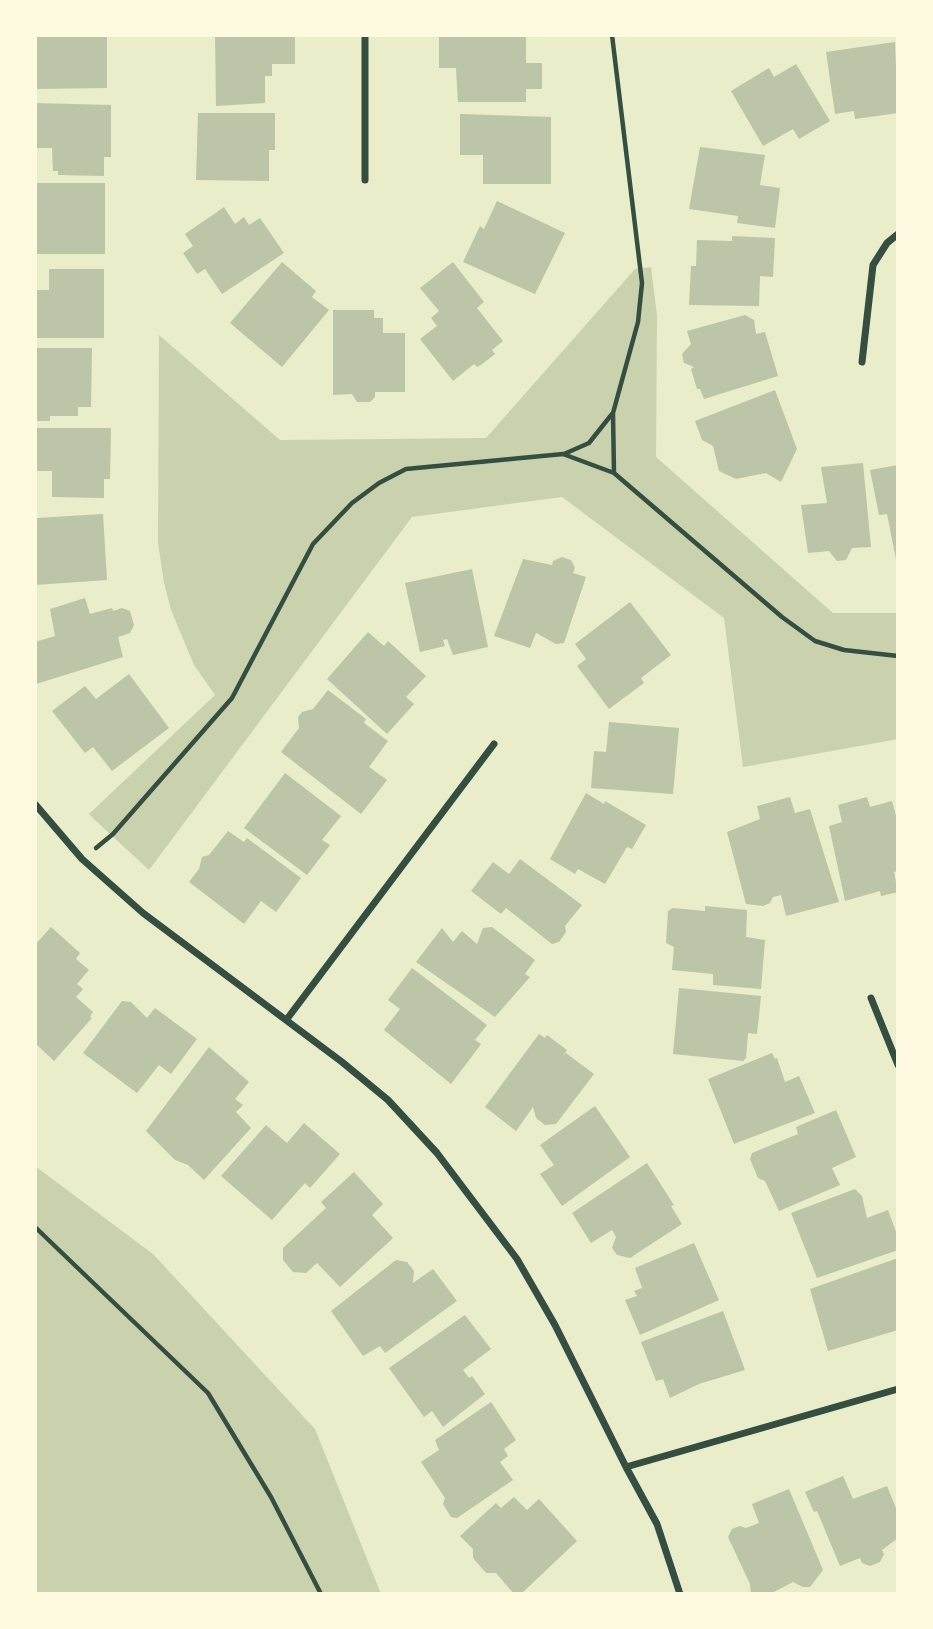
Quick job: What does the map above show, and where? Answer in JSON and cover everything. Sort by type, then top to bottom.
[{"type":"street","points":[[365,35],[365,180]]},
{"type":"street","points":[[862,362],[873,265],[898,233]]},
{"type":"street","points":[[287,1020],[494,744]]},
{"type":"street","points":[[35,804],[82,859],[143,913],[287,1020],[388,1100],[437,1153],[517,1259],[555,1325],[657,1524],[680,1594]]},
{"type":"street","points":[[872,998],[898,1065]]},
{"type":"street","points":[[626,1467],[898,1389]]},
{"type":"path","points":[[612,35],[642,283],[638,322],[612,413],[614,473]]},
{"type":"path","points":[[82,859],[113,834],[232,698],[313,544],[352,503],[406,469],[563,454],[589,443],[612,413]]},
{"type":"path","points":[[563,454],[614,473],[782,617],[815,641],[844,650],[898,656]]},
{"type":"path","points":[[35,1227],[208,1393],[271,1497],[321,1594]]},
{"type":"green space","points":[[651,267],[657,316],[656,457],[833,613],[898,613],[898,739],[743,767],[724,618],[562,497],[412,517],[149,870],[89,814],[215,695],[194,665],[171,610],[164,583],[158,543],[159,335],[280,440],[486,438],[635,269]]},
{"type":"green space","points":[[35,1166],[153,1254],[315,1429],[381,1594],[35,1594]]},
{"type":"building","points":[[36,35],[107,35],[107,88],[35,89]]},
{"type":"building","points":[[215,35],[295,35],[295,64],[272,64],[272,76],[265,76],[265,103],[216,106]]},
{"type":"building","points":[[439,35],[526,35],[526,63],[542,63],[542,89],[526,89],[526,102],[458,102],[456,68],[439,68]]},
{"type":"building","points":[[895,42],[898,113],[855,119],[854,111],[835,114],[826,52]]},
{"type":"building","points":[[796,64],[830,121],[799,139],[793,129],[763,146],[731,91],[769,68],[774,77]]},
{"type":"building","points":[[35,103],[111,105],[111,157],[104,157],[104,176],[58,175],[58,171],[53,171],[52,148],[35,148]]},
{"type":"building","points":[[198,113],[275,113],[275,150],[269,150],[269,181],[196,180]]},
{"type":"building","points":[[460,114],[551,117],[551,184],[483,184],[483,155],[460,155]]},
{"type":"building","points":[[700,147],[765,155],[760,185],[780,188],[775,228],[737,223],[738,216],[689,209]]},
{"type":"building","points":[[35,183],[105,183],[105,254],[36,254]]},
{"type":"building","points":[[497,201],[565,233],[535,294],[463,262],[480,226],[484,229]]},
{"type":"building","points":[[224,207],[235,224],[244,217],[249,225],[260,218],[284,253],[222,294],[205,269],[197,274],[183,253],[193,246],[185,234]]},
{"type":"building","points":[[732,236],[775,238],[773,277],[760,276],[759,306],[689,305],[691,266],[696,266],[697,240],[732,241]]},
{"type":"building","points":[[282,262],[316,291],[312,297],[329,310],[282,367],[230,323]]},
{"type":"building","points":[[453,262],[484,302],[477,308],[503,341],[492,350],[495,354],[477,367],[474,364],[453,381],[420,339],[437,326],[431,318],[439,311],[420,288]]},
{"type":"building","points":[[49,269],[104,269],[104,338],[35,338],[35,290],[49,290]]},
{"type":"building","points":[[333,310],[374,310],[374,318],[383,318],[383,333],[405,333],[405,392],[375,392],[375,397],[370,402],[357,402],[352,394],[333,395]]},
{"type":"building","points":[[745,315],[754,320],[756,334],[765,332],[778,376],[704,399],[700,389],[697,389],[691,369],[694,367],[684,363],[682,354],[691,344],[687,331]]},
{"type":"building","points":[[35,348],[92,348],[91,407],[78,407],[78,416],[50,416],[50,421],[35,421]]},
{"type":"building","points":[[775,390],[797,449],[781,482],[766,473],[736,479],[719,471],[713,446],[702,440],[695,421]]},
{"type":"building","points":[[35,428],[111,428],[110,479],[104,479],[104,498],[52,497],[52,471],[35,471]]},
{"type":"building","points":[[863,463],[871,547],[852,548],[846,560],[837,561],[829,551],[808,553],[801,505],[827,503],[821,467]]},
{"type":"building","points":[[898,465],[897,564],[887,514],[879,515],[870,470]]},
{"type":"building","points":[[35,512],[37,518],[103,514],[107,580],[35,585]]},
{"type":"building","points":[[562,557],[571,560],[575,568],[573,573],[586,577],[564,643],[556,644],[536,633],[530,648],[494,636],[523,559],[552,565],[553,561]]},
{"type":"building","points":[[472,569],[488,647],[453,655],[447,639],[443,640],[445,646],[420,652],[405,583]]},
{"type":"building","points":[[85,598],[90,614],[112,608],[113,611],[122,608],[130,611],[134,625],[130,633],[118,637],[123,657],[36,684],[35,642],[55,636],[50,609]]},
{"type":"building","points":[[630,602],[671,655],[641,678],[644,683],[609,709],[577,666],[586,659],[575,644]]},
{"type":"building","points":[[368,632],[384,646],[388,641],[426,676],[406,697],[414,704],[387,734],[327,679]]},
{"type":"building","points":[[129,674],[169,728],[112,771],[93,747],[85,753],[52,711],[85,686],[96,699]]},
{"type":"building","points":[[328,690],[366,719],[364,723],[388,741],[369,767],[387,780],[361,814],[281,752],[299,728],[298,717],[302,712],[313,709]]},
{"type":"building","points":[[609,722],[679,728],[673,794],[591,788],[594,751],[606,752]]},
{"type":"building","points":[[285,773],[341,816],[322,840],[330,845],[307,875],[244,828]]},
{"type":"building","points":[[586,793],[646,825],[632,849],[627,847],[605,884],[578,869],[575,874],[550,859]]},
{"type":"building","points":[[790,797],[795,813],[810,809],[839,902],[786,916],[781,895],[773,897],[770,903],[763,906],[746,904],[727,832],[760,819],[757,806]]},
{"type":"building","points":[[867,797],[870,807],[892,801],[898,823],[898,871],[894,872],[898,892],[881,896],[880,891],[845,901],[829,826],[842,822],[838,805]]},
{"type":"building","points":[[228,831],[244,842],[247,838],[301,878],[276,912],[261,901],[244,924],[189,882],[199,869],[202,857],[209,855]]},
{"type":"building","points":[[520,859],[582,905],[565,926],[566,932],[559,942],[552,944],[506,908],[501,914],[471,891],[493,862],[509,874]]},
{"type":"building","points":[[705,906],[747,910],[746,937],[765,940],[761,989],[713,985],[713,974],[672,970],[674,947],[666,943],[668,911],[673,908],[705,911]]},
{"type":"building","points":[[51,927],[80,953],[76,959],[89,970],[77,984],[83,989],[76,997],[93,1012],[90,1017],[92,1018],[54,1061],[35,1043],[35,945]]},
{"type":"building","points":[[492,927],[535,960],[525,974],[530,977],[495,1017],[416,962],[442,928],[453,942],[462,931],[477,944],[483,928]]},
{"type":"building","points":[[412,968],[487,1025],[475,1040],[481,1044],[451,1084],[384,1030],[400,1009],[388,1000]]},
{"type":"building","points":[[679,988],[761,996],[757,1034],[748,1033],[746,1058],[743,1061],[673,1054]]},
{"type":"building","points":[[122,1001],[131,1002],[147,1018],[155,1008],[197,1039],[171,1074],[159,1065],[137,1093],[83,1053]]},
{"type":"building","points":[[539,1034],[545,1038],[547,1035],[567,1050],[563,1056],[566,1053],[594,1074],[556,1124],[545,1125],[536,1118],[533,1107],[516,1131],[485,1107]]},
{"type":"building","points":[[209,1047],[249,1082],[235,1099],[243,1105],[236,1112],[251,1128],[204,1180],[188,1165],[175,1160],[146,1131]]},
{"type":"building","points":[[772,1053],[775,1059],[777,1058],[785,1082],[799,1076],[815,1113],[734,1144],[708,1079]]},
{"type":"building","points":[[595,1106],[630,1157],[562,1206],[540,1174],[554,1165],[540,1145]]},
{"type":"building","points":[[836,1110],[856,1157],[832,1168],[840,1185],[779,1211],[765,1181],[758,1178],[750,1159],[752,1153],[798,1134],[796,1127]]},
{"type":"building","points":[[304,1123],[340,1154],[310,1188],[305,1183],[272,1220],[221,1176],[266,1125],[287,1143]]},
{"type":"building","points":[[647,1163],[674,1205],[671,1206],[682,1224],[630,1258],[617,1255],[612,1248],[616,1237],[612,1230],[591,1243],[572,1213]]},
{"type":"building","points":[[354,1172],[383,1204],[372,1215],[393,1238],[340,1287],[317,1263],[306,1273],[293,1272],[283,1260],[283,1248],[326,1208],[321,1202]]},
{"type":"building","points":[[855,1189],[862,1196],[867,1218],[888,1210],[898,1237],[898,1250],[817,1278],[791,1213]]},
{"type":"building","points":[[694,1243],[719,1300],[640,1335],[625,1300],[637,1296],[634,1291],[642,1288],[635,1268]]},
{"type":"building","points":[[898,1258],[898,1330],[828,1351],[810,1289]]},
{"type":"building","points":[[396,1260],[407,1262],[414,1271],[413,1283],[433,1269],[457,1301],[385,1353],[380,1346],[363,1356],[331,1311]]},
{"type":"building","points":[[723,1311],[745,1370],[699,1384],[670,1398],[663,1379],[656,1381],[641,1342]]},
{"type":"building","points":[[465,1315],[491,1349],[463,1370],[469,1378],[472,1376],[485,1394],[443,1427],[432,1411],[424,1417],[389,1368]]},
{"type":"building","points":[[491,1402],[516,1440],[504,1449],[508,1456],[500,1462],[513,1480],[457,1518],[451,1517],[443,1504],[445,1498],[421,1462],[439,1450],[435,1440]]},
{"type":"building","points":[[843,1476],[853,1499],[887,1486],[898,1513],[898,1538],[882,1550],[884,1554],[880,1562],[870,1566],[862,1563],[860,1558],[840,1566],[817,1511],[814,1512],[805,1492]]},
{"type":"building","points":[[789,1489],[823,1570],[810,1587],[793,1582],[770,1594],[751,1594],[750,1584],[728,1537],[732,1529],[759,1523],[752,1504]]},
{"type":"building","points":[[514,1497],[527,1510],[539,1499],[577,1541],[521,1594],[514,1594],[496,1573],[486,1573],[473,1558],[473,1549],[460,1536],[496,1503],[501,1508]]}]
